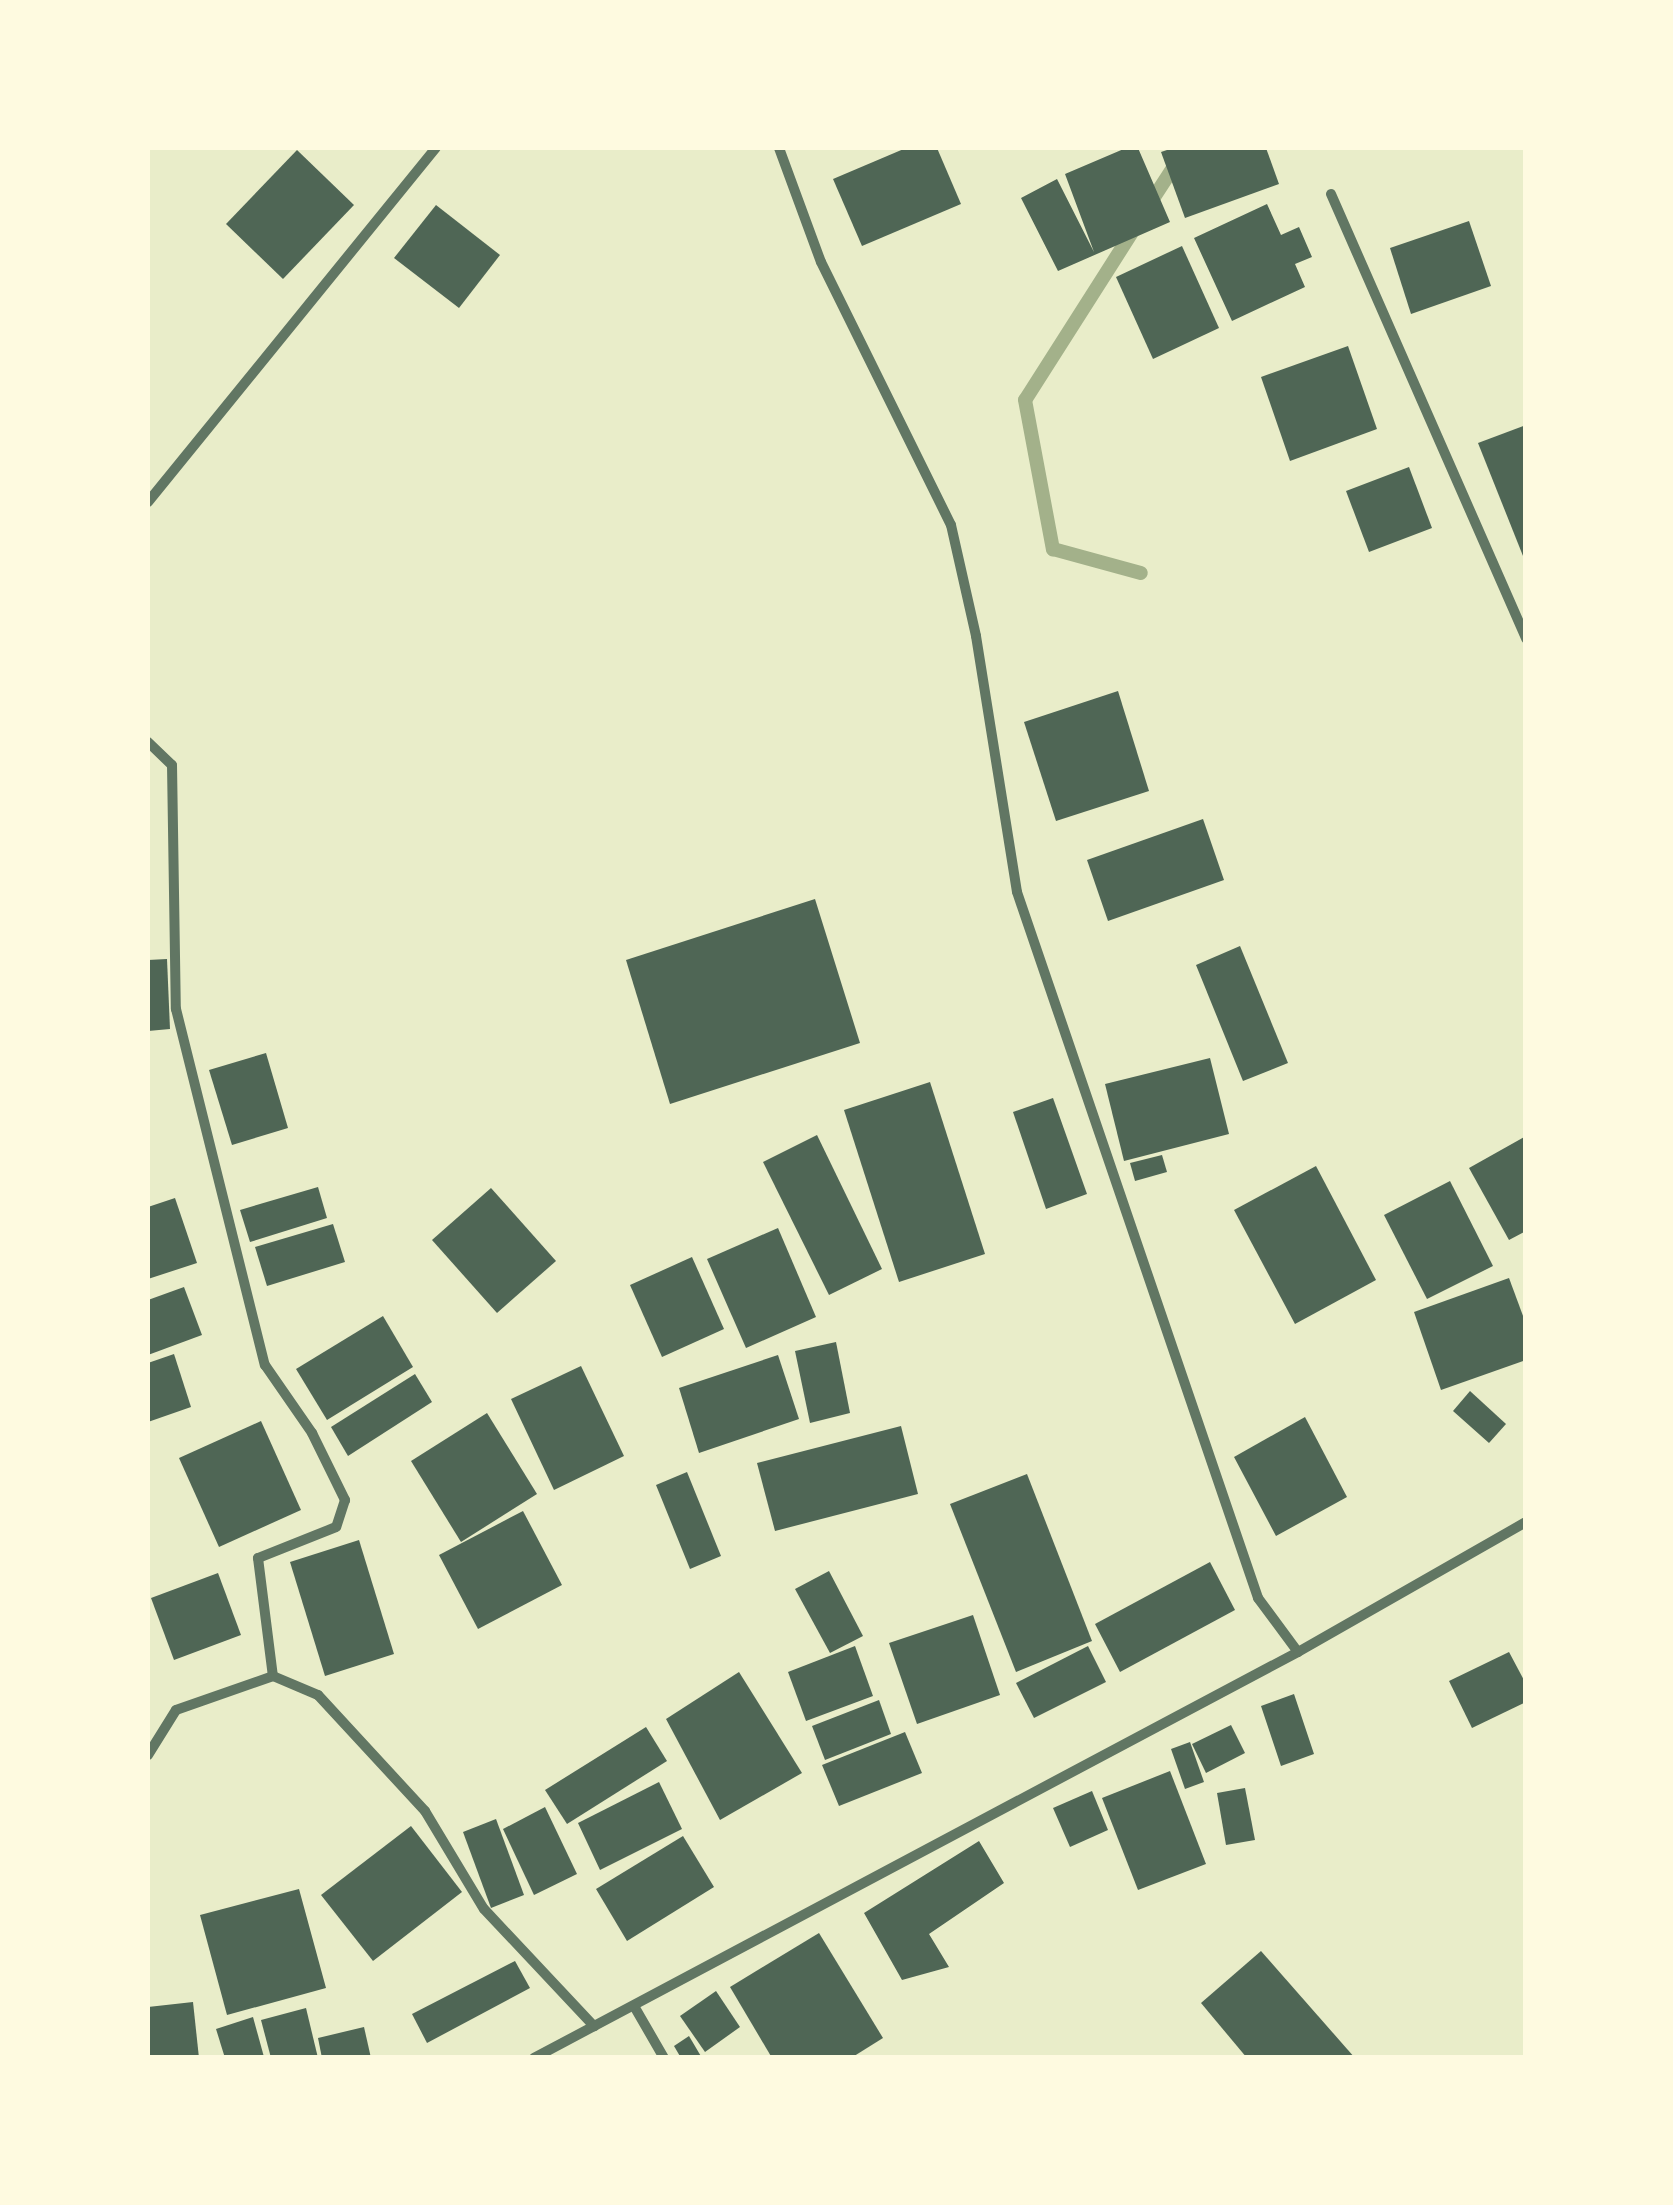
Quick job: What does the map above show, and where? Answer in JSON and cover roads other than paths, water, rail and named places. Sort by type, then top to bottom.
[{"type":"street","points":[[148,502],[436,148]]},
{"type":"street","points":[[779,148],[822,262],[950,525],[976,636],[1018,892],[1258,1598],[1298,1652]]},
{"type":"street","points":[[1331,194],[1526,640]]},
{"type":"street","points":[[148,742],[172,765],[176,1009],[265,1365],[312,1433],[346,1500],[336,1527],[258,1558],[272,1676]]},
{"type":"street","points":[[534,2058],[1298,1652],[1526,1522]]},
{"type":"street","points":[[148,1755],[176,1710],[272,1676],[318,1695],[425,1810],[484,1909],[594,2026]]},
{"type":"street","points":[[634,2006],[664,2058]]},
{"type":"waterway","points":[[1147,208],[1186,148]]},
{"type":"waterway","points":[[1136,226],[1025,400],[1053,549],[1141,573]]}]
